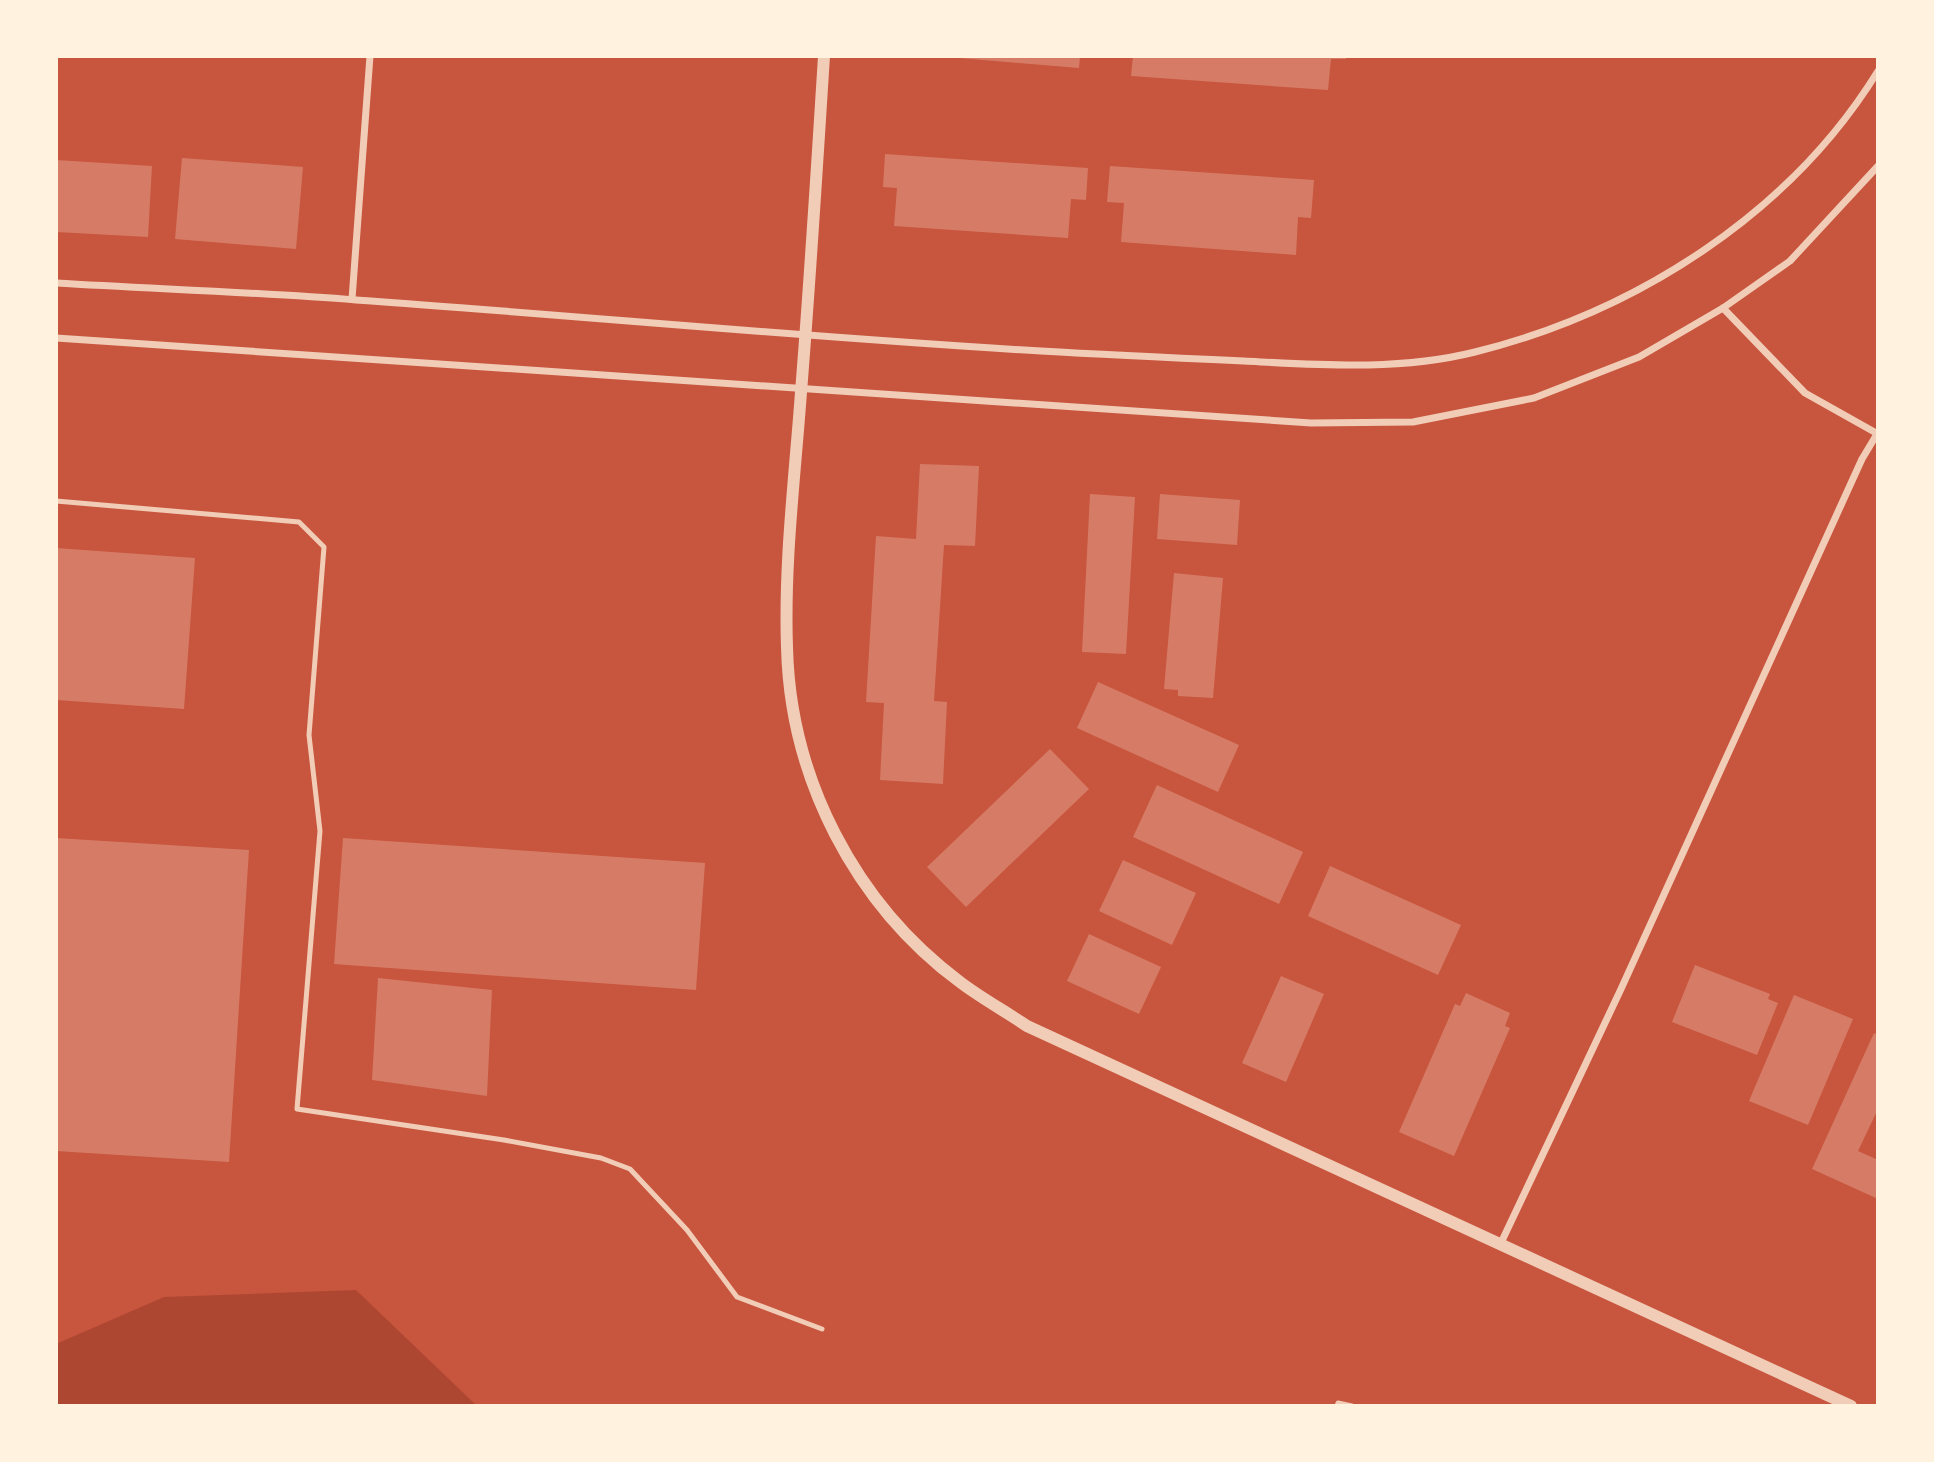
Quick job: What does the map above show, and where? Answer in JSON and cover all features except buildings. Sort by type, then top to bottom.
[{"type":"street","points":[[352,299],[370,56]]},
{"type":"street","points":[[824,56],[787,609],[792,702],[817,798],[851,865],[898,926],[959,982],[1027,1026],[1851,1406]]},
{"type":"street","points":[[56,283],[352,299],[805,337],[1328,366],[1377,366],[1474,353],[1592,314],[1678,268],[1738,226],[1800,169],[1862,97],[1878,71]]},
{"type":"street","points":[[56,338],[1311,423],[1413,422],[1534,398],[1639,358],[1723,308],[1790,261],[1858,191],[1878,166]]},
{"type":"street","points":[[1500,1246],[1610,1014],[1862,459],[1878,434],[1805,393],[1723,308]]},
{"type":"lane","points":[[56,501],[299,522],[324,547],[309,735],[320,831],[297,1109],[504,1140],[601,1158],[630,1169],[687,1230],[737,1297],[822,1329]]},
{"type":"lane","points":[[1337,1406],[1338,1403],[1352,1406]]},
{"type":"shaded area","points":[[356,1290],[477,1406],[56,1406],[56,1344],[164,1297]]}]
